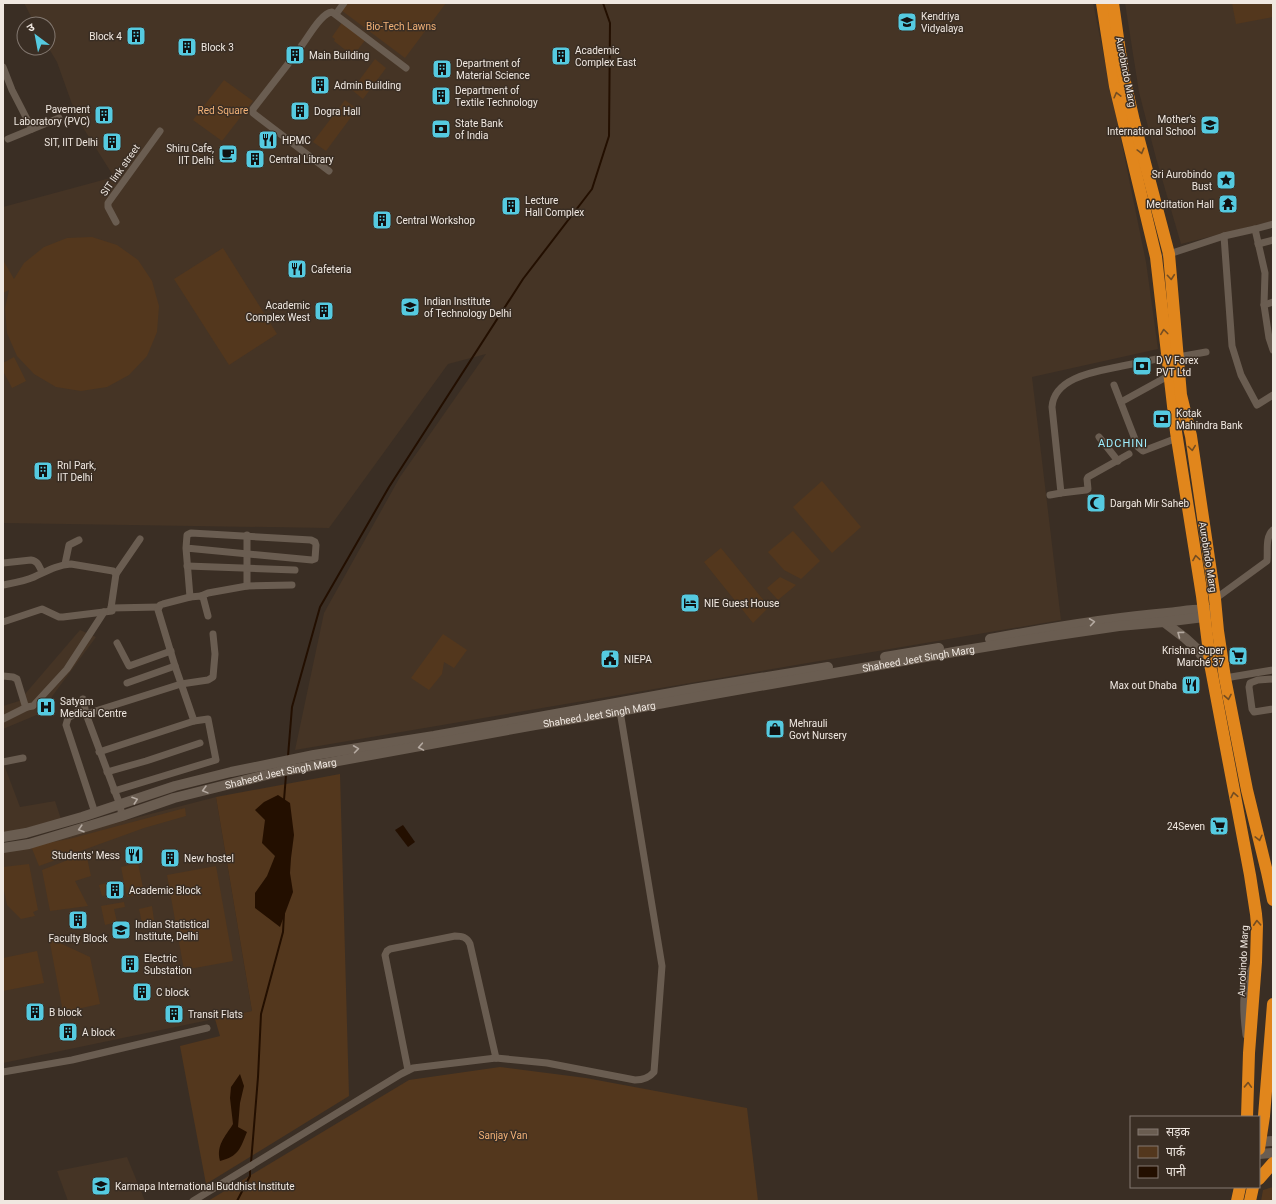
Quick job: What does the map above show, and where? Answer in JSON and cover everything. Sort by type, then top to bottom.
[{"type":"highway","name":"Aurobindo Marg","points":[[1102,3],[1115,86],[1156,257],[1173,357],[1191,436],[1215,599],[1224,678]]},
{"type":"highway","name":"Aurobindo Marg","points":[[1113,3],[1123,73],[1169,254],[1173,357],[1170,375],[1176,438],[1204,613],[1211,669],[1252,890],[1257,925],[1256,962],[1249,1053],[1247,1116]]},
{"type":"highway","points":[[1224,678],[1247,790],[1270,872],[1273,900]]},
{"type":"highway","points":[[1260,1141],[1272,1038],[1273,1004]]},
{"type":"highway","points":[[1264,1116],[1273,1129]]},
{"type":"highway","points":[[1260,1178],[1273,1163]]},
{"type":"highway","points":[[1237,1201],[1240,1188]]},
{"type":"highway","points":[[1250,1201],[1253,1188]]},
{"type":"main road","name":"Shaheed Jeet Singh Marg","points":[[3,837],[26,833],[182,785],[231,772],[287,766],[535,725],[619,707],[1063,626],[1133,616],[1185,612],[1204,613]]},
{"type":"main road","points":[[1204,613],[1216,612]]},
{"type":"main road","name":"Shaheed Jeet Singh Marg","points":[[619,707],[697,697],[961,650],[1120,626],[1164,622],[1204,613]]},
{"type":"main road","points":[[1164,622],[1197,649],[1211,669]]},
{"type":"main road","name":"Shaheed Jeet Singh Marg","points":[[3,848],[29,844],[122,816],[174,798],[287,766]]},
{"type":"main road","points":[[1260,1147],[1273,1141]]},
{"type":"main road","points":[[1260,1147],[1273,1153]]},
{"type":"street","points":[[336,14],[344,3]]},
{"type":"street","points":[[302,45],[324,15],[329,12],[336,14],[406,68]]},
{"type":"street","points":[[288,64],[253,109],[253,113],[329,171]]},
{"type":"street","points":[[3,67],[12,90],[32,129]]},
{"type":"street","points":[[8,139],[59,118]]},
{"type":"street","name":"SIT link street","points":[[116,222],[108,208],[108,203],[160,131]]},
{"type":"street","points":[[1156,257],[1224,236],[1273,224]]},
{"type":"street","points":[[1254,229],[1265,274],[1264,305],[1268,338],[1273,350]]},
{"type":"street","points":[[1224,236],[1232,346],[1241,375],[1257,405],[1273,395]]},
{"type":"street","points":[[1258,244],[1273,240]]},
{"type":"street","points":[[1264,305],[1273,302]]},
{"type":"street","points":[[1061,493],[1052,400],[1067,383],[1079,376],[1093,372],[1206,352]]},
{"type":"street","points":[[1121,402],[1170,375]]},
{"type":"street","points":[[1114,385],[1138,447],[1143,451],[1176,438]]},
{"type":"street","points":[[1099,437],[1118,461]]},
{"type":"street","points":[[1050,495],[1086,490],[1088,488],[1088,477],[1129,454]]},
{"type":"street","points":[[1215,599],[1267,561],[1269,535],[1273,530]]},
{"type":"street","points":[[186,548],[312,560],[315,559],[316,545],[315,542],[311,540],[192,532],[187,535],[186,548],[190,597]]},
{"type":"street","points":[[247,535],[247,586]]},
{"type":"street","points":[[3,622],[42,609],[60,617],[112,611],[111,608],[116,574],[140,539]]},
{"type":"street","points":[[65,564],[69,545],[79,540]]},
{"type":"street","points":[[3,563],[35,560],[42,572]]},
{"type":"street","points":[[3,585],[31,578],[59,565],[65,564],[114,571],[116,574]]},
{"type":"street","points":[[187,566],[295,570]]},
{"type":"street","points":[[111,608],[159,607],[163,604],[190,597],[247,586],[292,585]]},
{"type":"street","points":[[201,596],[203,597],[208,616]]},
{"type":"street","points":[[159,607],[159,613],[175,666],[194,721]]},
{"type":"street","points":[[3,719],[27,707],[33,706],[67,669],[104,612]]},
{"type":"street","points":[[95,813],[66,726],[68,718],[79,711],[86,714],[181,684],[208,680],[213,677],[215,654],[213,634]]},
{"type":"street","points":[[117,643],[129,666],[171,651]]},
{"type":"street","points":[[127,683],[175,666]]},
{"type":"street","points":[[1224,678],[1273,670]]},
{"type":"street","points":[[3,676],[17,679],[23,701],[27,707]]},
{"type":"street","points":[[1273,679],[1258,680],[1250,683],[1249,687],[1252,709],[1254,712],[1273,709]]},
{"type":"street","points":[[83,699],[86,714],[120,805],[122,816]]},
{"type":"street","points":[[193,1201],[408,1070],[443,1064],[496,1058],[547,1063],[635,1080],[645,1079],[654,1072],[662,966],[619,707]]},
{"type":"street","points":[[99,752],[194,721],[208,719],[216,760],[114,792]]},
{"type":"street","points":[[107,772],[200,743]]},
{"type":"street","points":[[3,762],[23,758]]},
{"type":"street","points":[[408,1070],[385,955],[386,951],[455,936],[462,936],[467,939],[470,944],[496,1058]]},
{"type":"street","points":[[3,1072],[72,1060],[207,1028]]},
{"type":"shaded area","name":"Indian Institute of Technology Delhi","points":[[24,3],[1093,3],[1146,262],[1158,349],[1032,377],[1061,620],[295,750],[324,613],[400,477],[486,354],[448,364],[329,528],[3,523],[3,207],[114,177],[77,118],[57,62],[53,56],[56,56],[56,16],[31,16]]},
{"type":"shaded area","name":"Mother's International School","points":[[1125,3],[1273,3],[1273,221],[1181,244],[1139,92]]},
{"type":"shaded area","points":[[80,630],[96,637],[39,714],[3,729],[3,706],[19,701]]},
{"type":"shaded area","points":[[3,762],[20,807],[55,801],[61,819],[3,834]]},
{"type":"shaded area","name":"Indian Statistical Institute, Delhi","points":[[216,797],[252,1011],[3,1063],[3,849],[58,838]]},
{"type":"shaded area","name":"Karmapa International Buddhist Institute","points":[[127,1157],[145,1201],[68,1201],[57,1171]]},
{"type":"green space","name":"Bio-Tech Lawns","points":[[346,3],[446,3],[405,58],[341,10]]},
{"type":"green space","points":[[1232,3],[1273,3],[1273,17],[1236,24]]},
{"type":"green space","points":[[343,21],[366,39],[353,56],[334,41],[335,39],[332,37]]},
{"type":"green space","points":[[375,59],[386,68],[363,99],[352,90]]},
{"type":"green space","name":"Red Square","points":[[224,80],[253,101],[222,141],[193,120]]},
{"type":"green space","points":[[345,100],[357,109],[326,151],[313,142]]},
{"type":"green space","points":[[92,237],[117,245],[138,260],[152,281],[159,306],[157,332],[147,356],[129,375],[107,387],[81,391],[56,387],[34,374],[17,356],[7,333],[5,308],[9,290],[3,293],[3,260],[14,279],[24,263],[44,247],[67,238]]},
{"type":"green space","points":[[223,248],[277,334],[229,365],[174,279]]},
{"type":"green space","points":[[14,357],[26,381],[12,388],[3,371],[3,363]]},
{"type":"green space","points":[[822,481],[861,527],[832,553],[793,507]]},
{"type":"green space","points":[[793,531],[820,561],[801,579],[784,570],[768,552]]},
{"type":"green space","points":[[721,548],[769,607],[753,623],[704,562]]},
{"type":"green space","points":[[780,577],[796,585],[778,600],[767,588]]},
{"type":"green space","points":[[443,634],[467,650],[454,668],[444,662],[442,674],[429,690],[411,678]]},
{"type":"green space","points":[[340,774],[349,1096],[206,1184],[180,1046],[220,1036],[215,1019],[252,1011],[216,797]]},
{"type":"green space","points":[[185,808],[186,816],[144,828],[39,866],[31,846],[69,839]]},
{"type":"green space","points":[[86,853],[91,876],[75,881],[88,906],[50,911],[42,870]]},
{"type":"green space","points":[[138,863],[144,893],[127,897],[121,867]]},
{"type":"green space","points":[[29,864],[38,910],[33,912],[35,916],[21,919],[7,905],[3,886],[3,867]]},
{"type":"green space","points":[[216,866],[233,961],[184,970],[167,875]]},
{"type":"green space","points":[[106,883],[108,895],[102,896],[99,885]]},
{"type":"green space","points":[[124,902],[125,907],[114,909],[117,922],[105,925],[101,906]]},
{"type":"green space","points":[[152,906],[154,920],[142,923],[139,909]]},
{"type":"green space","points":[[49,938],[90,957],[100,1004],[63,1012]]},
{"type":"green space","points":[[37,951],[44,983],[3,991],[3,958]]},
{"type":"green space","name":"Sanjay Van","points":[[500,1067],[586,1078],[747,1108],[758,1201],[208,1201],[409,1080]]},
{"type":"green space","points":[[1273,1187],[1273,1201],[1261,1201],[1263,1190]]},
{"type":"water","points":[[278,795],[290,803],[294,835],[290,873],[293,892],[280,927],[255,908],[255,893],[267,876],[275,856],[262,843],[265,820],[255,810],[264,802]]},
{"type":"water","points":[[403,825],[415,842],[408,847],[395,830]]},
{"type":"water","points":[[240,1074],[244,1086],[240,1103],[238,1127],[247,1132],[238,1151],[231,1157],[220,1161],[220,1146],[233,1124],[230,1098],[231,1087]]},
{"type":"waterway","points":[[288,756],[292,707],[320,607],[389,487],[523,279],[592,189],[609,136],[610,23],[603,3]]},
{"type":"waterway","points":[[284,800],[286,775]]},
{"type":"waterway","points":[[251,1163],[258,1077],[261,1014],[283,932],[284,914]]},
{"type":"waterway","points":[[237,1201],[250,1176],[250,1169]]},
{"type":"tunnel","points":[[288,64],[302,45]]},
{"type":"place","name":"Kendriya Vidyalaya","points":[[907,22]]},
{"type":"place","name":"Block 4","points":[[136,36]]},
{"type":"place","name":"Block 3","points":[[187,47]]},
{"type":"place","name":"Main Building","points":[[295,55]]},
{"type":"place","name":"Academic Complex East","points":[[561,56]]},
{"type":"place","name":"Department of Material Science","points":[[442,69]]},
{"type":"place","name":"Admin Building","points":[[320,85]]},
{"type":"place","name":"Department of Textile Technology","points":[[441,96]]},
{"type":"place","name":"Dogra Hall","points":[[300,111]]},
{"type":"place","name":"Pavement Laboratory (PVC)","points":[[104,115]]},
{"type":"place","name":"Mother's International School","points":[[1210,125]]},
{"type":"place","name":"State Bank of India","points":[[441,129]]},
{"type":"place","name":"HPMC","points":[[268,140]]},
{"type":"place","name":"SIT, IIT Delhi","points":[[112,142]]},
{"type":"place","name":"Shiru Cafe, IIT Delhi","points":[[228,154]]},
{"type":"place","name":"Central Library","points":[[255,159]]},
{"type":"place","name":"Sri Aurobindo Bust","points":[[1226,180]]},
{"type":"place","name":"Meditation Hall","points":[[1228,204]]},
{"type":"place","name":"Lecture Hall Complex","points":[[511,206]]},
{"type":"place","name":"Central Workshop","points":[[382,220]]},
{"type":"place","name":"Cafeteria","points":[[297,269]]},
{"type":"place","name":"Indian Institute of Technology Delhi","points":[[410,307]]},
{"type":"place","name":"Academic Complex West","points":[[324,311]]},
{"type":"place","name":"D V Forex PVT Ltd","points":[[1142,366]]},
{"type":"place","name":"Kotak Mahindra Bank","points":[[1162,419]]},
{"type":"place","name":"RnI Park, IIT Delhi","points":[[43,471]]},
{"type":"place","name":"Dargah Mir Saheb","points":[[1096,503]]},
{"type":"place","name":"NIE Guest House","points":[[690,603]]},
{"type":"place","name":"Krishna Super Marché 37","points":[[1238,656]]},
{"type":"place","name":"NIEPA","points":[[610,659]]},
{"type":"place","name":"Max out Dhaba","points":[[1191,685]]},
{"type":"place","name":"Satyam Medical Centre","points":[[46,707]]},
{"type":"place","name":"Mehrauli Govt Nursery","points":[[775,729]]},
{"type":"place","name":"24Seven","points":[[1219,826]]},
{"type":"place","name":"Students' Mess","points":[[134,855]]},
{"type":"place","name":"New hostel","points":[[170,858]]},
{"type":"place","name":"Academic Block","points":[[115,890]]},
{"type":"place","name":"Faculty Block","points":[[78,920]]},
{"type":"place","name":"Indian Statistical Institute, Delhi","points":[[121,930]]},
{"type":"place","name":"Electric Substation","points":[[130,964]]},
{"type":"place","name":"C block","points":[[142,992]]},
{"type":"place","name":"B block","points":[[35,1012]]},
{"type":"place","name":"Transit Flats","points":[[174,1014]]},
{"type":"place","name":"A block","points":[[68,1032]]},
{"type":"place","name":"Karmapa International Buddhist Institute","points":[[101,1186]]},
{"type":"district","name":"ADCHINI","points":[[1123,443]]}]
